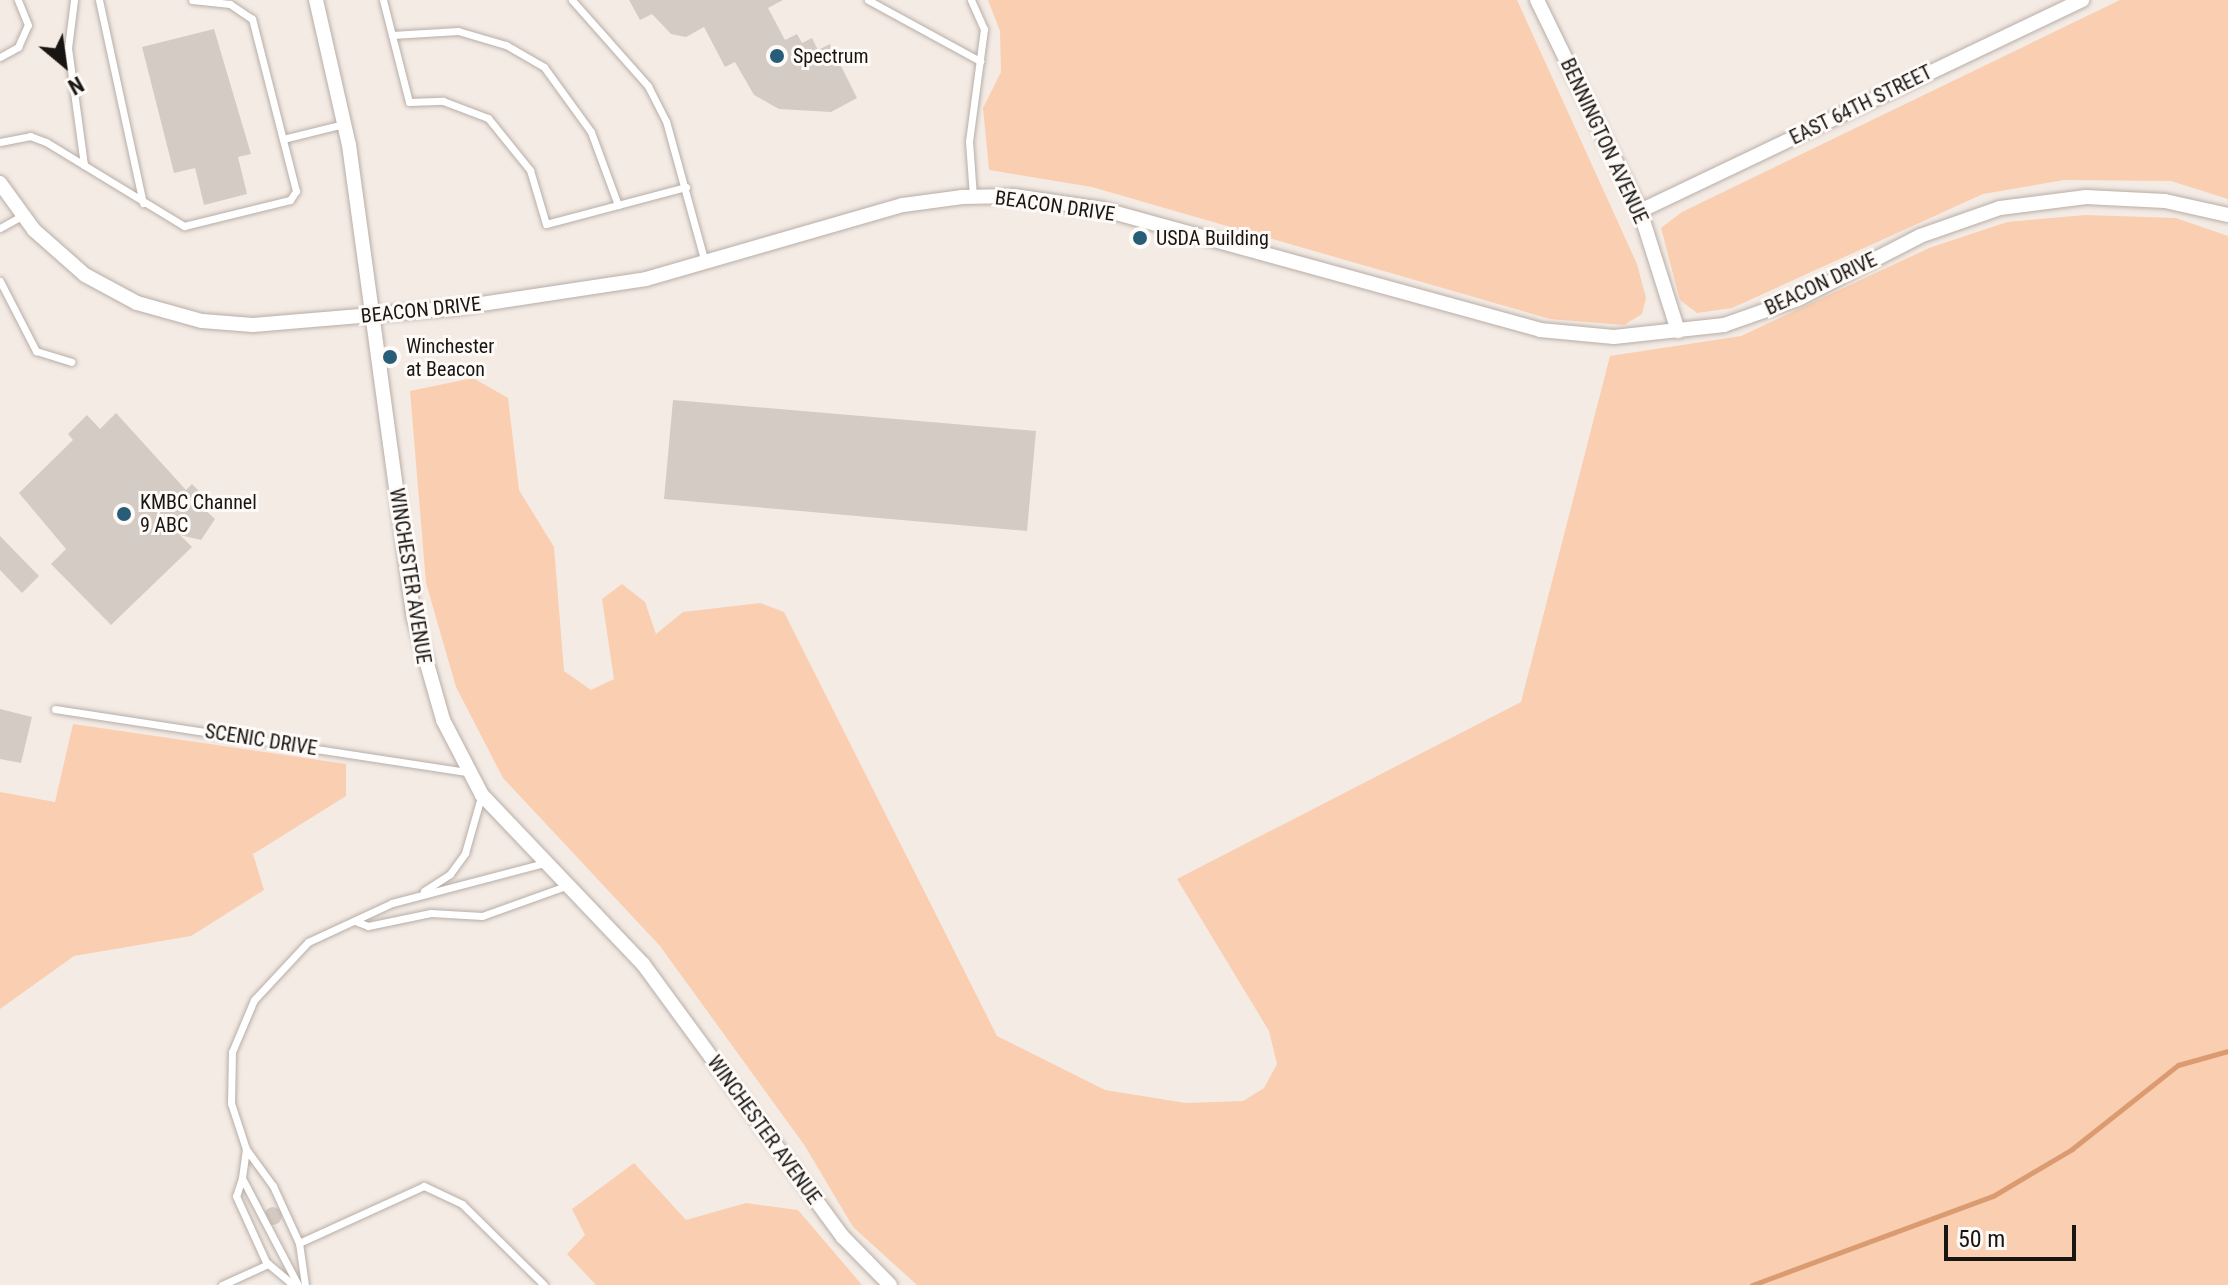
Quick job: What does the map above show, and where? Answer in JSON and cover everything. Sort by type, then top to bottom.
[{"type":"street","name":"WINCHESTER AVENUE","points":[[316,0],[344,124],[414,618],[426,674],[466,772],[541,864],[643,964],[843,1237],[890,1285]]},
{"type":"street","name":"BENNINGTON AVENUE","points":[[1537,0],[1640,211],[1678,331]]},
{"type":"street","name":"EAST 64TH STREET","points":[[1640,211],[2082,0]]},
{"type":"street","name":"BEACON DRIVE","points":[[0,183],[23,215],[85,275],[150,307],[202,321],[253,325],[372,315],[646,279],[903,205],[973,197],[1102,209],[1540,330],[1614,337],[1724,325],[1798,299],[1920,236],[2000,208],[2086,197],[2165,201],[2228,215]]},
{"type":"lane","points":[[0,57],[18,47],[28,25],[18,0]]},
{"type":"lane","points":[[74,0],[68,48],[84,165]]},
{"type":"lane","points":[[99,0],[143,203]]},
{"type":"lane","points":[[0,142],[30,136],[84,165],[143,203],[194,227],[278,206],[296,191],[252,19],[230,4],[192,0]]},
{"type":"lane","points":[[383,0],[409,102],[443,101],[488,118],[516,145],[530,170],[546,224],[686,187]]},
{"type":"lane","points":[[572,0],[648,86],[686,187],[705,263]]},
{"type":"lane","points":[[868,0],[980,61]]},
{"type":"lane","points":[[971,0],[984,29],[969,141],[973,197]]},
{"type":"lane","points":[[392,35],[458,31],[506,45],[544,67],[591,132],[618,205]]},
{"type":"lane","points":[[283,139],[344,124]]},
{"type":"lane","points":[[0,228],[23,215]]},
{"type":"lane","points":[[0,281],[36,351],[71,362]]},
{"type":"lane","name":"SCENIC DRIVE","points":[[55,709],[466,772]]},
{"type":"lane","points":[[410,898],[457,863],[482,795]]},
{"type":"lane","points":[[305,1285],[299,1243],[273,1186],[246,1149],[228,1078],[243,1022],[281,966],[308,942],[410,898],[541,864]]},
{"type":"lane","points":[[355,921],[368,926],[431,913],[482,916],[563,887]]},
{"type":"lane","points":[[246,1149],[236,1196],[268,1264],[295,1285]]},
{"type":"lane","points":[[242,1178],[295,1285]]},
{"type":"lane","points":[[299,1243],[424,1186],[462,1204],[544,1285]]},
{"type":"lane","points":[[222,1285],[268,1264]]},
{"type":"shaded area","points":[[988,0],[1517,0],[1637,264],[1646,298],[1642,314],[1624,325],[1550,319],[1092,187],[989,170],[983,108],[1001,72],[1000,31]]},
{"type":"shaded area","points":[[2120,0],[2228,0],[2228,199],[2171,181],[2064,180],[1983,194],[1732,308],[1697,313],[1680,300],[1661,228],[1682,212]]},
{"type":"shaded area","points":[[2085,215],[2176,218],[2228,236],[2228,1285],[917,1285],[853,1227],[805,1146],[660,946],[503,778],[456,687],[426,583],[410,391],[473,378],[508,398],[519,490],[554,547],[564,671],[591,690],[614,679],[602,599],[622,584],[645,602],[656,634],[683,612],[760,603],[784,612],[997,1036],[1105,1090],[1186,1103],[1243,1101],[1264,1088],[1277,1064],[1269,1031],[1177,879],[1521,702],[1610,356],[1741,336],[1929,248],[2007,222]]},
{"type":"shaded area","points":[[73,724],[346,764],[346,796],[253,854],[264,890],[191,936],[74,956],[0,1009],[0,792],[55,802]]},
{"type":"shaded area","points":[[634,1163],[686,1220],[746,1203],[798,1210],[862,1285],[596,1285],[567,1254],[585,1235],[572,1209]]},
{"type":"building","name":"Spectrum","points":[[629,0],[783,0],[768,8],[785,40],[797,34],[802,43],[812,38],[818,50],[830,44],[857,98],[831,112],[779,109],[754,95],[735,62],[725,67],[704,27],[686,37],[671,34],[652,14],[640,20]]},
{"type":"building","points":[[214,29],[251,154],[238,157],[247,194],[204,205],[195,168],[174,173],[142,47]]},
{"type":"building","points":[[673,400],[1036,431],[1027,531],[664,499]]},
{"type":"building","name":"KMBC Channel 9 ABC","points":[[116,413],[186,490],[192,484],[210,502],[203,508],[215,519],[201,540],[180,535],[192,547],[111,625],[51,564],[66,549],[19,493],[73,440],[68,434],[87,415],[100,429]]},
{"type":"building","points":[[0,536],[39,576],[22,593],[0,570]]},
{"type":"building","points":[[0,709],[32,717],[21,763],[0,759]]},
{"type":"building","points":[[273,1207],[282,1216],[273,1225],[264,1216]]},
{"type":"waterway","points":[[1752,1285],[1993,1196],[2072,1149],[2178,1065],[2228,1051]]},
{"type":"place","name":"Spectrum","points":[[777,56]]},
{"type":"place","name":"USDA Building","points":[[1140,238]]},
{"type":"place","name":"Winchester at Beacon","points":[[390,357]]},
{"type":"place","name":"KMBC Channel 9 ABC","points":[[124,514]]}]
